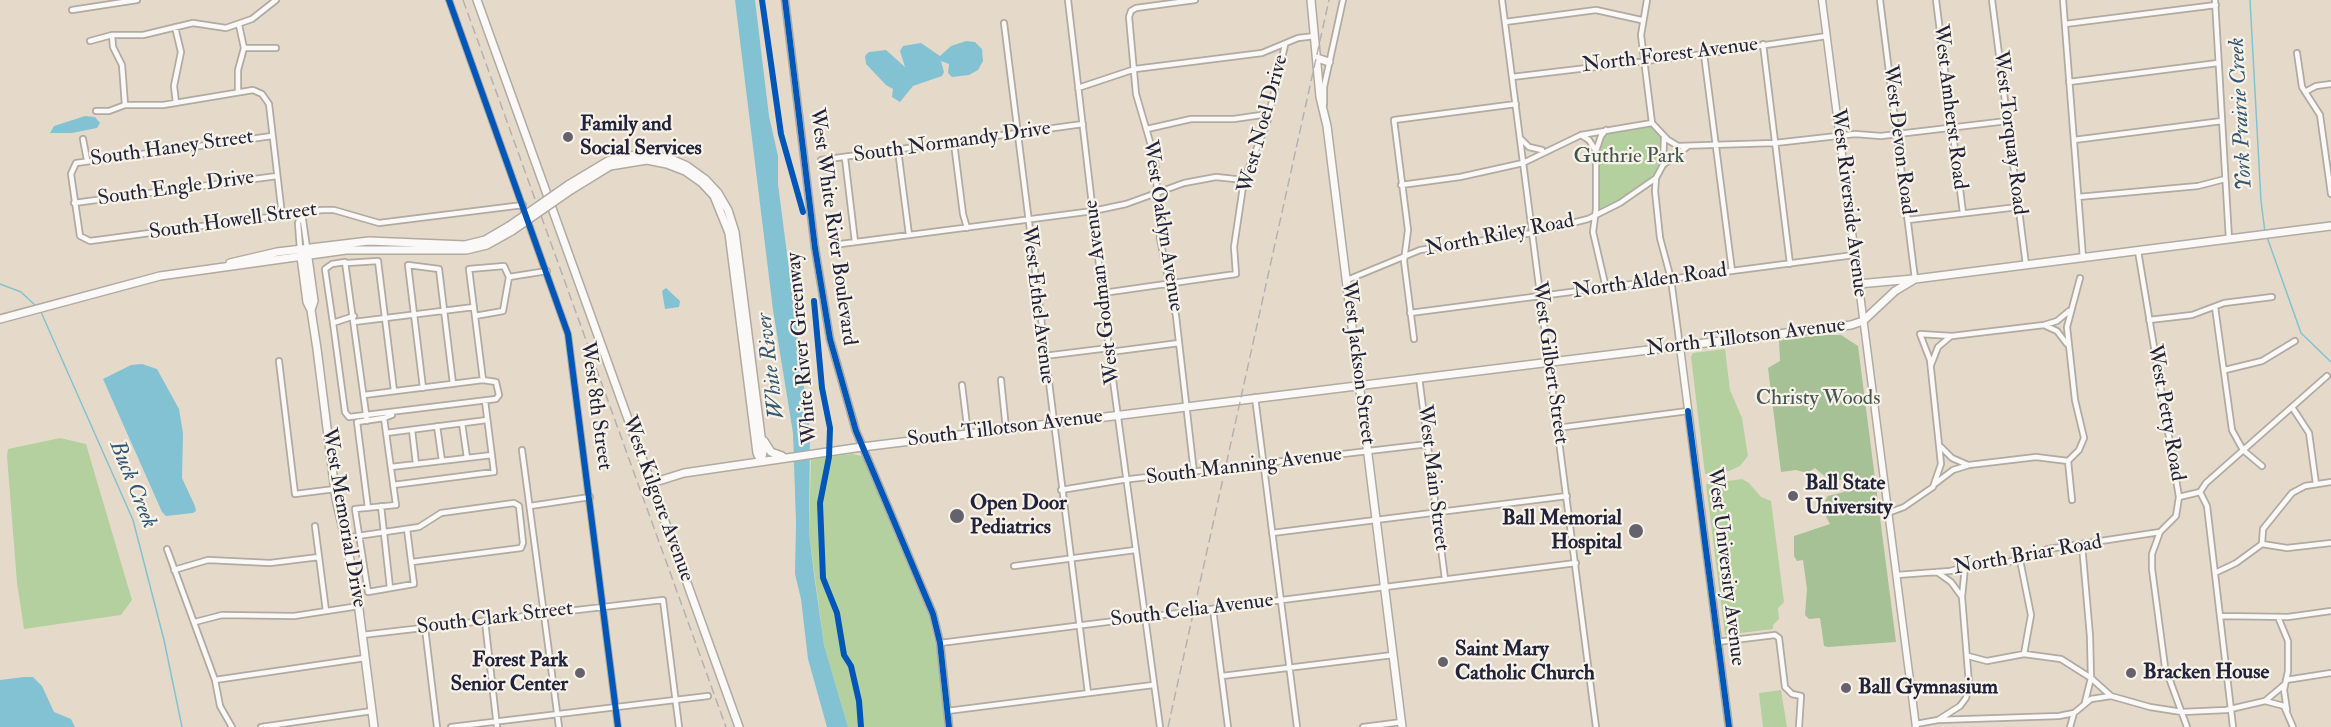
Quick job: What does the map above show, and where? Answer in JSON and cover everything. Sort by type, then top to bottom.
[{"type":"main road","name":"West Kilgore Avenue","points":[[477,0],[739,727]]},
{"type":"main road","name":"West Jackson Street","points":[[1311,0],[1320,97],[1324,107],[1347,280],[1402,725]]},
{"type":"main road","points":[[1317,58],[1329,62]]},
{"type":"main road","points":[[0,319],[133,281],[304,252],[393,241],[443,246],[465,245],[485,240],[510,229],[608,161],[647,155],[669,158],[687,166],[705,179],[718,193],[735,232],[760,433],[761,461]]},
{"type":"main road","points":[[569,188],[610,166],[647,160],[685,171],[702,183],[714,196],[729,233],[757,453],[761,461]]},
{"type":"main road","name":"North Tillotson Avenue","points":[[1360,384],[1851,325],[1863,321],[1895,291],[1915,279],[2331,226]]},
{"type":"main road","name":"West Memorial Drive","points":[[304,252],[314,301],[312,310],[335,489],[359,606],[374,727]]},
{"type":"main road","points":[[1858,284],[1915,279]]},
{"type":"main road","name":"South Tillotson Avenue","points":[[778,457],[1360,384]]},
{"type":"main road","points":[[760,433],[767,449],[778,457]]},
{"type":"main road","points":[[652,483],[684,472],[778,457]]},
{"type":"street","points":[[72,10],[137,0]]},
{"type":"street","points":[[90,41],[112,35],[143,35],[193,23],[219,28],[238,25],[260,15],[276,0]]},
{"type":"street","name":"West 8th Street","points":[[449,0],[547,271],[572,349],[618,727]]},
{"type":"street","name":"West White River Boulevard","points":[[785,0],[824,309],[843,392],[862,447],[930,604],[940,644],[949,727]]},
{"type":"street","name":"West Godman Avenue","points":[[1068,0],[1135,550],[1160,727]]},
{"type":"street","name":"West Oaklyn Avenue","points":[[1194,473],[1171,284],[1160,239],[1155,159],[1136,94],[1129,17],[1131,11],[1136,8],[1195,0]]},
{"type":"street","points":[[1324,107],[1324,87],[1342,0]]},
{"type":"street","name":"West Gilbert Street","points":[[1502,0],[1596,727]]},
{"type":"street","points":[[1647,0],[1641,20],[1643,60],[1652,123],[1664,137],[1674,144],[1687,147],[1897,134],[2007,121]]},
{"type":"street","name":"West Riverside Avenue","points":[[1822,0],[1916,725]]},
{"type":"street","name":"West Devon Road","points":[[1880,0],[1915,279]]},
{"type":"street","name":"West Amherst Road","points":[[1936,0],[1963,213]]},
{"type":"street","name":"West Torquay Road","points":[[1992,0],[2026,265]]},
{"type":"street","points":[[2063,0],[2083,258]]},
{"type":"street","points":[[2065,24],[2216,2],[2229,239]]},
{"type":"street","points":[[1505,22],[1596,10],[1641,20]]},
{"type":"street","name":"West Ethel Avenue","points":[[1004,23],[1088,693]]},
{"type":"street","points":[[238,25],[244,48],[238,70],[238,92]]},
{"type":"street","points":[[175,27],[181,58],[175,79],[176,103]]},
{"type":"street","points":[[112,35],[122,65],[125,105]]},
{"type":"street","points":[[1078,88],[1135,69],[1262,53],[1298,38],[1315,36]]},
{"type":"street","name":"North Forest Avenue","points":[[1512,77],[1704,54],[1827,36]]},
{"type":"street","points":[[1763,44],[1790,264]]},
{"type":"street","name":"West Noel Drive","points":[[1171,284],[1236,274],[1234,247],[1244,180],[1268,114],[1285,45]]},
{"type":"street","points":[[244,48],[276,48]]},
{"type":"street","points":[[2297,53],[2299,77],[2305,92],[2319,112],[2328,152],[2331,194]]},
{"type":"street","points":[[1704,54],[1732,271]]},
{"type":"street","points":[[2069,82],[2218,63]]},
{"type":"street","points":[[2305,92],[2316,86],[2331,84]]},
{"type":"street","points":[[96,111],[109,111],[125,105],[176,103],[255,91],[266,98],[282,215]]},
{"type":"street","points":[[1414,339],[1405,255],[1408,230],[1394,120],[1516,104]]},
{"type":"street","points":[[1147,129],[1191,119],[1233,119],[1268,114]]},
{"type":"street","points":[[2074,140],[2222,121]]},
{"type":"street","points":[[1401,185],[1460,177],[1523,163],[1545,150],[1581,135],[1652,123]]},
{"type":"street","name":"South Normandy Drive","points":[[821,160],[845,159],[1083,124]]},
{"type":"street","points":[[1606,288],[1593,240],[1596,151],[1600,136],[1607,129]]},
{"type":"street","points":[[1581,135],[1589,140],[1596,151]]},
{"type":"street","name":"South Haney Street","points":[[74,203],[71,174],[74,165],[87,160],[272,136]]},
{"type":"street","points":[[1656,178],[1663,165],[1666,151],[1664,137]]},
{"type":"street","points":[[1520,138],[1529,147],[1545,150]]},
{"type":"street","points":[[83,139],[87,160]]},
{"type":"street","points":[[954,143],[963,214],[967,228]]},
{"type":"street","points":[[1663,165],[1687,147]]},
{"type":"street","points":[[898,150],[909,235]]},
{"type":"street","points":[[845,159],[855,242]]},
{"type":"street","name":"South Engle Drive","points":[[74,203],[277,176]]},
{"type":"street","points":[[833,245],[1093,211],[1126,204],[1184,183],[1216,177],[1244,180]]},
{"type":"street","name":"North Riley Road","points":[[1347,280],[1405,255],[1451,244],[1532,233],[1594,216],[1628,198],[1656,178]]},
{"type":"street","name":"West University Avenue","points":[[1656,178],[1658,224],[1671,279],[1729,727]]},
{"type":"street","points":[[2078,197],[2198,186],[2225,179]]},
{"type":"street","name":"South Howell Street","points":[[74,203],[78,231],[83,240],[90,241],[334,210],[379,223],[523,205]]},
{"type":"street","points":[[1908,220],[2018,207]]},
{"type":"street","name":"West Memorial Drive","points":[[302,213],[304,252]]},
{"type":"street","name":"West Petty Road","points":[[2138,251],[2180,497],[2200,492],[2207,506],[2233,727]]},
{"type":"street","name":"North Alden Road","points":[[1410,314],[1854,255]]},
{"type":"street","points":[[364,395],[394,392],[483,380],[497,383],[497,398],[486,401],[384,418],[351,418],[345,414],[325,269],[332,264],[378,261],[394,392]]},
{"type":"street","points":[[347,263],[367,418]]},
{"type":"street","points":[[423,388],[408,265],[439,270],[453,384]]},
{"type":"street","points":[[475,316],[503,311],[509,277],[504,266],[469,269],[483,380]]},
{"type":"street","points":[[509,277],[547,271]]},
{"type":"street","points":[[2068,461],[2079,450],[2084,438],[2075,400],[2068,347],[2069,311],[2080,278]]},
{"type":"street","points":[[1103,293],[1171,284]]},
{"type":"street","points":[[2149,320],[2192,315],[2215,307],[2272,297]]},
{"type":"street","points":[[333,323],[474,307]]},
{"type":"street","points":[[2215,307],[2231,424],[2243,450],[2262,466]]},
{"type":"street","points":[[1936,483],[1941,464],[1941,447],[1931,368],[1920,334],[1952,336],[2044,325],[2057,321],[2069,311]]},
{"type":"street","points":[[2044,325],[2057,331],[2068,347]]},
{"type":"street","points":[[1931,368],[1938,347],[1952,336]]},
{"type":"street","points":[[2225,370],[2262,361],[2295,340]]},
{"type":"street","points":[[1044,356],[1179,343]]},
{"type":"street","points":[[279,361],[295,494],[335,489]]},
{"type":"street","points":[[2200,492],[2206,483],[2327,376]]},
{"type":"street","name":"West Main Street","points":[[1419,377],[1445,579]]},
{"type":"street","points":[[1000,380],[1006,429]]},
{"type":"street","points":[[962,385],[968,434]]},
{"type":"street","points":[[1255,397],[1297,727]]},
{"type":"street","points":[[393,485],[494,472],[486,401]]},
{"type":"street","points":[[368,508],[357,422],[367,418],[466,404]]},
{"type":"street","points":[[2292,407],[2309,433],[2316,484]]},
{"type":"street","points":[[1557,428],[1688,411]]},
{"type":"street","points":[[384,418],[396,505],[355,509],[369,592],[414,584],[407,528]]},
{"type":"street","points":[[386,433],[487,420]]},
{"type":"street","points":[[462,423],[467,458]]},
{"type":"street","points":[[437,426],[442,461]]},
{"type":"street","points":[[412,430],[416,464]]},
{"type":"street","name":"South Manning Avenue","points":[[1061,490],[1428,444]]},
{"type":"street","points":[[1941,447],[1952,458],[1969,465]]},
{"type":"street","points":[[522,450],[546,613],[559,727]]},
{"type":"street","points":[[391,467],[492,455]]},
{"type":"street","points":[[1888,513],[1921,496],[1953,470],[1969,465],[2036,457],[2068,461]]},
{"type":"street","points":[[2068,461],[2072,500]]},
{"type":"street","points":[[2262,544],[2263,529],[2289,496],[2299,488],[2331,482]]},
{"type":"street","points":[[1272,533],[1567,496]]},
{"type":"street","points":[[530,506],[590,497]]},
{"type":"street","points":[[2180,497],[2176,516],[2160,532],[2152,554],[2152,569],[2165,667],[2187,727]]},
{"type":"street","points":[[344,538],[421,526],[441,513],[514,503],[519,506],[524,543],[521,548],[412,562]]},
{"type":"street","points":[[381,506],[390,588]]},
{"type":"street","points":[[315,526],[326,611]]},
{"type":"street","name":"North Briar Road","points":[[1896,575],[1937,572],[2020,560],[2048,549],[2160,532]]},
{"type":"street","points":[[2215,573],[2236,563],[2262,544],[2287,548],[2331,543]]},
{"type":"street","points":[[2070,727],[2074,713],[2085,702],[2091,678],[2091,636],[2082,544]]},
{"type":"street","points":[[168,549],[215,680],[220,706],[232,727]]},
{"type":"street","points":[[1014,566],[1135,550]]},
{"type":"street","points":[[174,570],[208,560],[270,563],[319,557]]},
{"type":"street","points":[[2020,560],[2031,615],[2024,654]]},
{"type":"street","name":"South Celia Avenue","points":[[940,644],[1576,563]]},
{"type":"street","points":[[1938,720],[1960,706],[1966,698],[1969,684],[1962,597],[1965,567]]},
{"type":"street","points":[[1937,572],[1951,582],[1962,597]]},
{"type":"street","name":"South Clark Street","points":[[363,635],[664,601],[675,700]]},
{"type":"street","points":[[195,622],[222,615],[271,617],[359,606]]},
{"type":"street","points":[[1213,609],[1228,727]]},
{"type":"street","points":[[2221,616],[2278,617],[2331,611]]},
{"type":"street","points":[[2278,617],[2288,641],[2285,683],[2287,710],[2293,727]]},
{"type":"street","points":[[485,621],[497,724]]},
{"type":"street","points":[[425,628],[437,727]]},
{"type":"street","points":[[1717,642],[1775,635],[1779,638],[1785,687],[1792,694],[1801,696],[1799,727]]},
{"type":"street","points":[[1222,676],[1393,654]]},
{"type":"street","points":[[1968,656],[1987,661],[2024,654],[2061,659],[2091,678],[2110,696]]},
{"type":"street","points":[[215,680],[365,658]]},
{"type":"street","points":[[2265,701],[2285,683],[2331,673]]},
{"type":"street","points":[[947,711],[1154,685]]},
{"type":"street","points":[[451,727],[497,724],[557,714],[708,696]]},
{"type":"street","points":[[2085,702],[2110,696],[2182,712],[2230,710],[2265,701],[2275,702],[2287,710]]},
{"type":"street","points":[[675,700],[678,727]]},
{"type":"street","points":[[261,727],[372,711]]},
{"type":"street","points":[[1916,725],[1938,720],[2014,720],[2074,713]]},
{"type":"street","points":[[1363,727],[1402,725]]},
{"type":"green space","name":"Guthrie Park","points":[[1648,126],[1655,128],[1663,140],[1663,158],[1660,167],[1643,185],[1601,210],[1598,152],[1601,138],[1608,131]]},
{"type":"green space","name":"Christy Woods","points":[[1841,335],[1858,346],[1896,642],[1824,646],[1820,618],[1809,619],[1805,615],[1807,589],[1803,560],[1797,561],[1794,556],[1794,536],[1830,524],[1821,507],[1828,496],[1844,492],[1842,480],[1829,480],[1815,468],[1807,473],[1796,470],[1781,472],[1768,368],[1780,361],[1779,340]]},
{"type":"green space","points":[[1725,349],[1730,390],[1742,418],[1748,456],[1740,466],[1729,471],[1705,474],[1691,357],[1693,353]]},
{"type":"green space","points":[[60,438],[86,444],[132,600],[121,615],[24,629],[17,583],[8,449]]},
{"type":"green space","points":[[852,454],[862,456],[929,616],[937,652],[946,727],[848,727],[824,645],[809,532],[811,459]]},
{"type":"green space","points":[[1742,479],[1749,483],[1761,497],[1771,501],[1784,602],[1778,608],[1779,619],[1773,625],[1773,629],[1725,635],[1706,484]]},
{"type":"green space","points":[[1781,690],[1787,727],[1763,727],[1759,693]]},
{"type":"water","points":[[735,0],[755,0],[769,116],[778,156],[778,184],[810,432],[809,532],[814,574],[824,645],[848,727],[827,727],[808,659],[801,599],[795,574],[793,433],[773,310]]},
{"type":"water","points":[[966,41],[975,42],[982,49],[983,61],[978,70],[969,75],[952,77],[948,73],[949,64],[941,61],[944,72],[942,76],[913,86],[900,102],[892,97],[893,89],[886,85],[866,64],[865,56],[869,52],[886,50],[905,67],[900,51],[903,46],[921,43],[940,56],[951,46]]},
{"type":"water","points":[[85,116],[95,117],[100,123],[97,128],[72,133],[50,133],[54,126]]},
{"type":"water","points":[[666,288],[680,301],[679,307],[665,309],[662,291]]},
{"type":"water","points":[[142,364],[157,369],[179,409],[183,433],[182,478],[195,506],[196,511],[193,513],[166,516],[162,512],[103,379],[131,365]]},
{"type":"water","points":[[33,677],[42,686],[54,712],[71,719],[75,727],[0,727],[0,680]]},
{"type":"waterway","name":"York Prairie Creek","points":[[2250,0],[2261,201],[2265,232]]},
{"type":"waterway","points":[[2267,237],[2301,333],[2331,362]]},
{"type":"waterway","name":"Buck Creek","points":[[0,284],[21,292],[36,306]]},
{"type":"waterway","name":"Buck Creek","points":[[41,312],[133,520],[164,640],[182,727]]},
{"type":"railway","points":[[463,0],[726,727]]},
{"type":"railway","points":[[1168,727],[1329,0]]},
{"type":"cycle path","points":[[449,0],[568,334],[618,727]]},
{"type":"cycle path","points":[[762,0],[781,134],[803,212]]},
{"type":"cycle path","name":"White River Greenway","points":[[785,0],[815,248],[830,339],[856,431],[933,614],[940,643],[949,727]]},
{"type":"cycle path","name":"White River Greenway","points":[[814,301],[822,388],[830,428],[829,457],[820,503],[823,578],[837,613],[844,655],[851,666],[859,701],[861,727]]},
{"type":"cycle path","points":[[1688,411],[1729,727]]},
{"type":"place","name":"Family and Social Services","points":[[568,137]]},
{"type":"place","name":"Ball State University","points":[[1793,496]]},
{"type":"place","name":"Open Door Pediatrics","points":[[957,516]]},
{"type":"place","name":"Ball Memorial Hospital","points":[[1636,531]]},
{"type":"place","name":"Saint Mary Catholic Church","points":[[1443,662]]},
{"type":"place","name":"Forest Park Senior Center","points":[[580,673]]},
{"type":"place","name":"Bracken House","points":[[2131,673]]},
{"type":"place","name":"Ball Gymnasium","points":[[1846,688]]},
{"type":"water label","name":"White River","points":[[772,366]]}]
